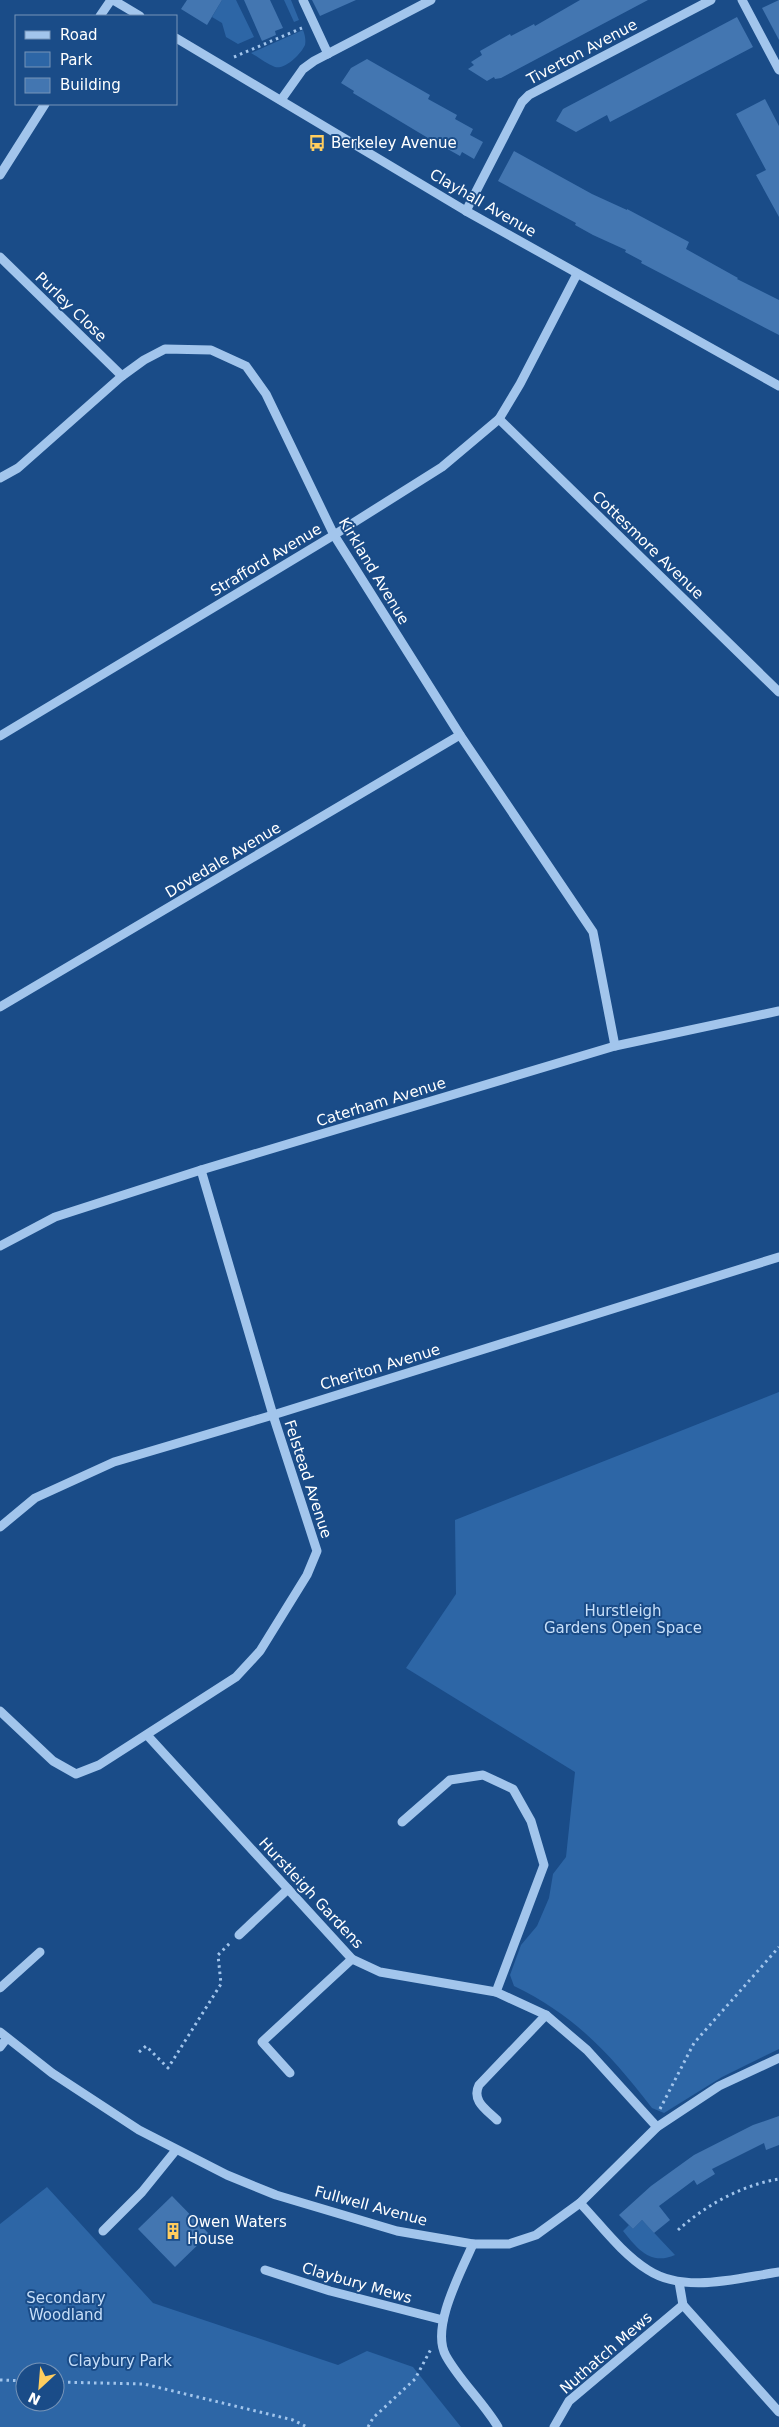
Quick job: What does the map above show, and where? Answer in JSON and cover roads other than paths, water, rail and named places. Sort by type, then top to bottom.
[{"type":"street","points":[[101,15],[112,0],[138,15]]},
{"type":"street","points":[[303,0],[328,54]]},
{"type":"street","points":[[281,100],[303,69],[431,0]]},
{"type":"street","name":"Tiverton Avenue","points":[[466,210],[522,102],[529,95],[710,0]]},
{"type":"street","points":[[742,0],[779,70]]},
{"type":"street","name":"Clayhall Avenue","points":[[178,39],[466,210],[779,386]]},
{"type":"street","points":[[0,175],[44,105]]},
{"type":"street","name":"Purley Close","points":[[0,256],[122,376]]},
{"type":"street","name":"Strafford Avenue","points":[[0,736],[334,535],[442,467],[499,419],[520,384],[577,274]]},
{"type":"street","name":"Kirkland Avenue","points":[[0,478],[18,468],[122,376],[144,360],[165,349],[212,350],[246,366],[266,394],[334,535],[460,735],[593,932],[615,1046]]},
{"type":"street","name":"Cottesmore Avenue","points":[[499,419],[779,692]]},
{"type":"street","name":"Dovedale Avenue","points":[[0,1007],[460,735]]},
{"type":"street","name":"Caterham Avenue","points":[[0,1246],[55,1217],[200,1170],[615,1046],[779,1011]]},
{"type":"street","name":"Felstead Avenue","points":[[0,1710],[53,1761],[76,1774],[99,1765],[236,1677],[260,1651],[307,1575],[317,1551],[272,1415],[200,1170]]},
{"type":"street","name":"Cheriton Avenue","points":[[0,1527],[35,1498],[114,1462],[272,1415],[779,1257]]},
{"type":"street","name":"Hurstleigh Gardens","points":[[147,1735],[352,1960],[380,1972],[496,1992],[546,2015],[587,2050],[658,2127]]},
{"type":"street","points":[[402,1822],[450,1780],[482,1774],[513,1789],[531,1821],[544,1865],[496,1992]]},
{"type":"street","points":[[239,1935],[288,1889]]},
{"type":"street","points":[[0,1988],[40,1952]]},
{"type":"street","points":[[290,2073],[262,2042],[352,1960]]},
{"type":"street","points":[[497,2120],[479,2102],[476,2097],[476,2090],[546,2015]]},
{"type":"street","points":[[0,2047],[4,2035]]},
{"type":"street","name":"Fullwell Avenue","points":[[4,2035],[52,2073],[91,2100],[139,2130],[227,2175],[276,2195],[397,2231],[473,2244],[509,2244],[536,2235],[580,2203],[658,2127],[719,2086],[779,2058]]},
{"type":"street","points":[[103,2231],[142,2192],[176,2150]]},
{"type":"street","points":[[580,2203],[625,2251],[648,2271],[679,2282],[707,2282],[779,2272]]},
{"type":"street","points":[[473,2244],[442,2320],[440,2341],[446,2356],[498,2427]]},
{"type":"street","name":"Claybury Mews","points":[[265,2270],[330,2291],[442,2320]]},
{"type":"street","points":[[679,2282],[683,2305],[779,2412]]},
{"type":"street","name":"Nuthatch Mews","points":[[554,2427],[569,2401],[683,2305]]},
{"type":"place","name":"Berkeley Avenue","points":[[317,143]]},
{"type":"place","name":"Owen Waters House","points":[[173,2231]]},
{"type":"park label","name":"Hurstleigh Gardens Open Space","points":[[623,1620]]},
{"type":"park label","name":"Secondary Woodland","points":[[66,2306]]},
{"type":"park label","name":"Claybury Park","points":[[120,2361]]}]
